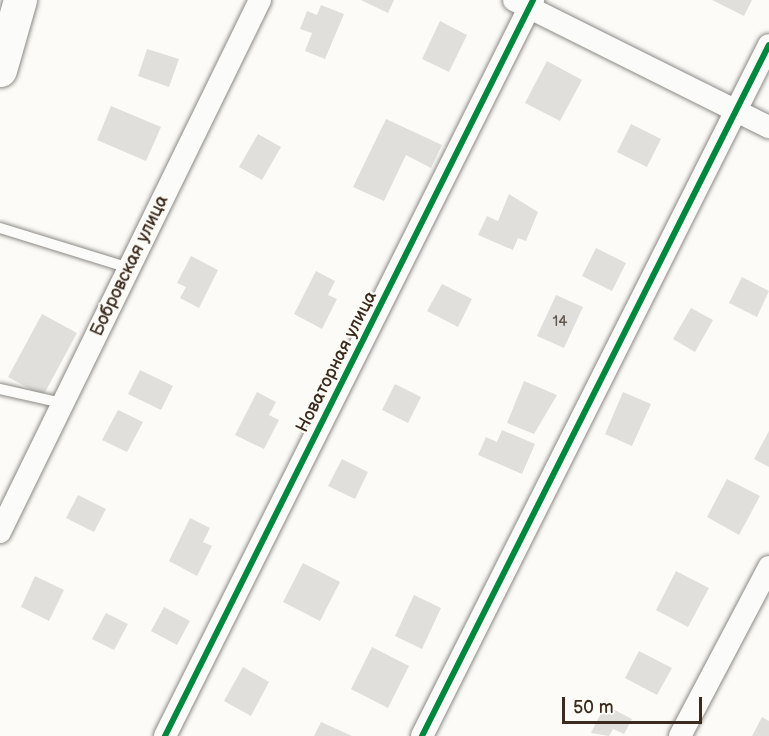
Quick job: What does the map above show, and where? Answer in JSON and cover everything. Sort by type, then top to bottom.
[{"type":"main road","points":[[0,70],[20,0]]},
{"type":"street","name":"Бобровская улица","points":[[0,532],[260,0]]},
{"type":"street","name":"Новаторная улица","points":[[165,736],[525,2],[769,127]]},
{"type":"street","points":[[422,736],[769,45]]},
{"type":"street","points":[[680,736],[769,567]]},
{"type":"lane","points":[[0,228],[129,267]]},
{"type":"lane","points":[[0,389],[62,403]]},
{"type":"building","points":[[361,0],[394,0],[388,13]]},
{"type":"building","points":[[712,0],[752,0],[744,16]]},
{"type":"building","points":[[321,5],[344,14],[325,59],[305,51],[312,33],[300,29],[307,11],[317,15]]},
{"type":"building","points":[[440,21],[467,35],[449,72],[422,59]]},
{"type":"building","points":[[147,49],[179,59],[169,87],[138,76]]},
{"type":"building","points":[[547,61],[582,80],[560,121],[525,103]]},
{"type":"building","points":[[111,106],[161,127],[146,161],[97,140]]},
{"type":"building","points":[[386,119],[442,145],[431,168],[406,155],[384,201],[353,187]]},
{"type":"building","points":[[631,124],[661,139],[647,167],[617,152]]},
{"type":"building","points":[[258,134],[281,147],[262,180],[239,167]]},
{"type":"building","points":[[509,194],[538,212],[526,241],[518,238],[513,250],[478,235],[487,216],[498,221]]},
{"type":"building","points":[[596,248],[626,263],[612,291],[582,276]]},
{"type":"building","points":[[191,256],[218,270],[199,308],[180,298],[186,287],[177,283]]},
{"type":"building","points":[[316,271],[335,281],[328,295],[337,299],[322,329],[294,314]]},
{"type":"building","points":[[742,277],[769,291],[757,317],[729,303]]},
{"type":"building","points":[[442,284],[472,299],[458,327],[427,311]]},
{"type":"building","points":[[556,295],[583,307],[564,348],[537,336]]},
{"type":"building","points":[[691,308],[713,320],[695,352],[673,339]]},
{"type":"building","points":[[42,314],[77,333],[43,396],[8,377]]},
{"type":"building","points":[[140,370],[173,386],[161,410],[128,394]]},
{"type":"building","points":[[524,381],[557,395],[534,434],[507,423]]},
{"type":"building","points":[[395,384],[421,397],[408,423],[382,410]]},
{"type":"building","points":[[257,392],[276,402],[269,415],[279,420],[264,449],[235,435]]},
{"type":"building","points":[[623,392],[651,404],[632,446],[605,434]]},
{"type":"building","points":[[118,410],[143,422],[127,452],[102,440]]},
{"type":"building","points":[[502,430],[535,444],[522,474],[478,455],[486,437],[497,442]]},
{"type":"building","points":[[769,431],[769,467],[754,459]]},
{"type":"building","points":[[342,459],[368,472],[355,499],[328,486]]},
{"type":"building","points":[[727,479],[760,496],[739,535],[707,517]]},
{"type":"building","points":[[78,495],[106,509],[94,532],[66,518]]},
{"type":"building","points":[[190,518],[210,528],[203,542],[212,546],[197,576],[169,561]]},
{"type":"building","points":[[303,563],[340,582],[320,621],[283,602]]},
{"type":"building","points":[[676,571],[709,588],[688,627],[656,610]]},
{"type":"building","points":[[35,576],[64,590],[49,621],[21,607]]},
{"type":"building","points":[[414,595],[441,608],[422,649],[395,636]]},
{"type":"building","points":[[164,607],[190,621],[177,645],[151,631]]},
{"type":"building","points":[[106,613],[128,624],[114,650],[92,639]]},
{"type":"building","points":[[372,647],[409,666],[388,708],[351,689]]},
{"type":"building","points":[[639,651],[672,668],[657,695],[625,678]]},
{"type":"building","points":[[243,667],[269,682],[251,716],[224,701]]},
{"type":"building","points":[[605,705],[632,719],[624,734],[613,729],[609,736],[591,733]]},
{"type":"building","points":[[762,717],[769,721],[769,736],[752,736]]},
{"type":"building","points":[[321,722],[352,736],[314,736]]},
{"type":"cycle path","points":[[165,736],[533,0]]},
{"type":"cycle path","points":[[422,736],[769,45]]}]
